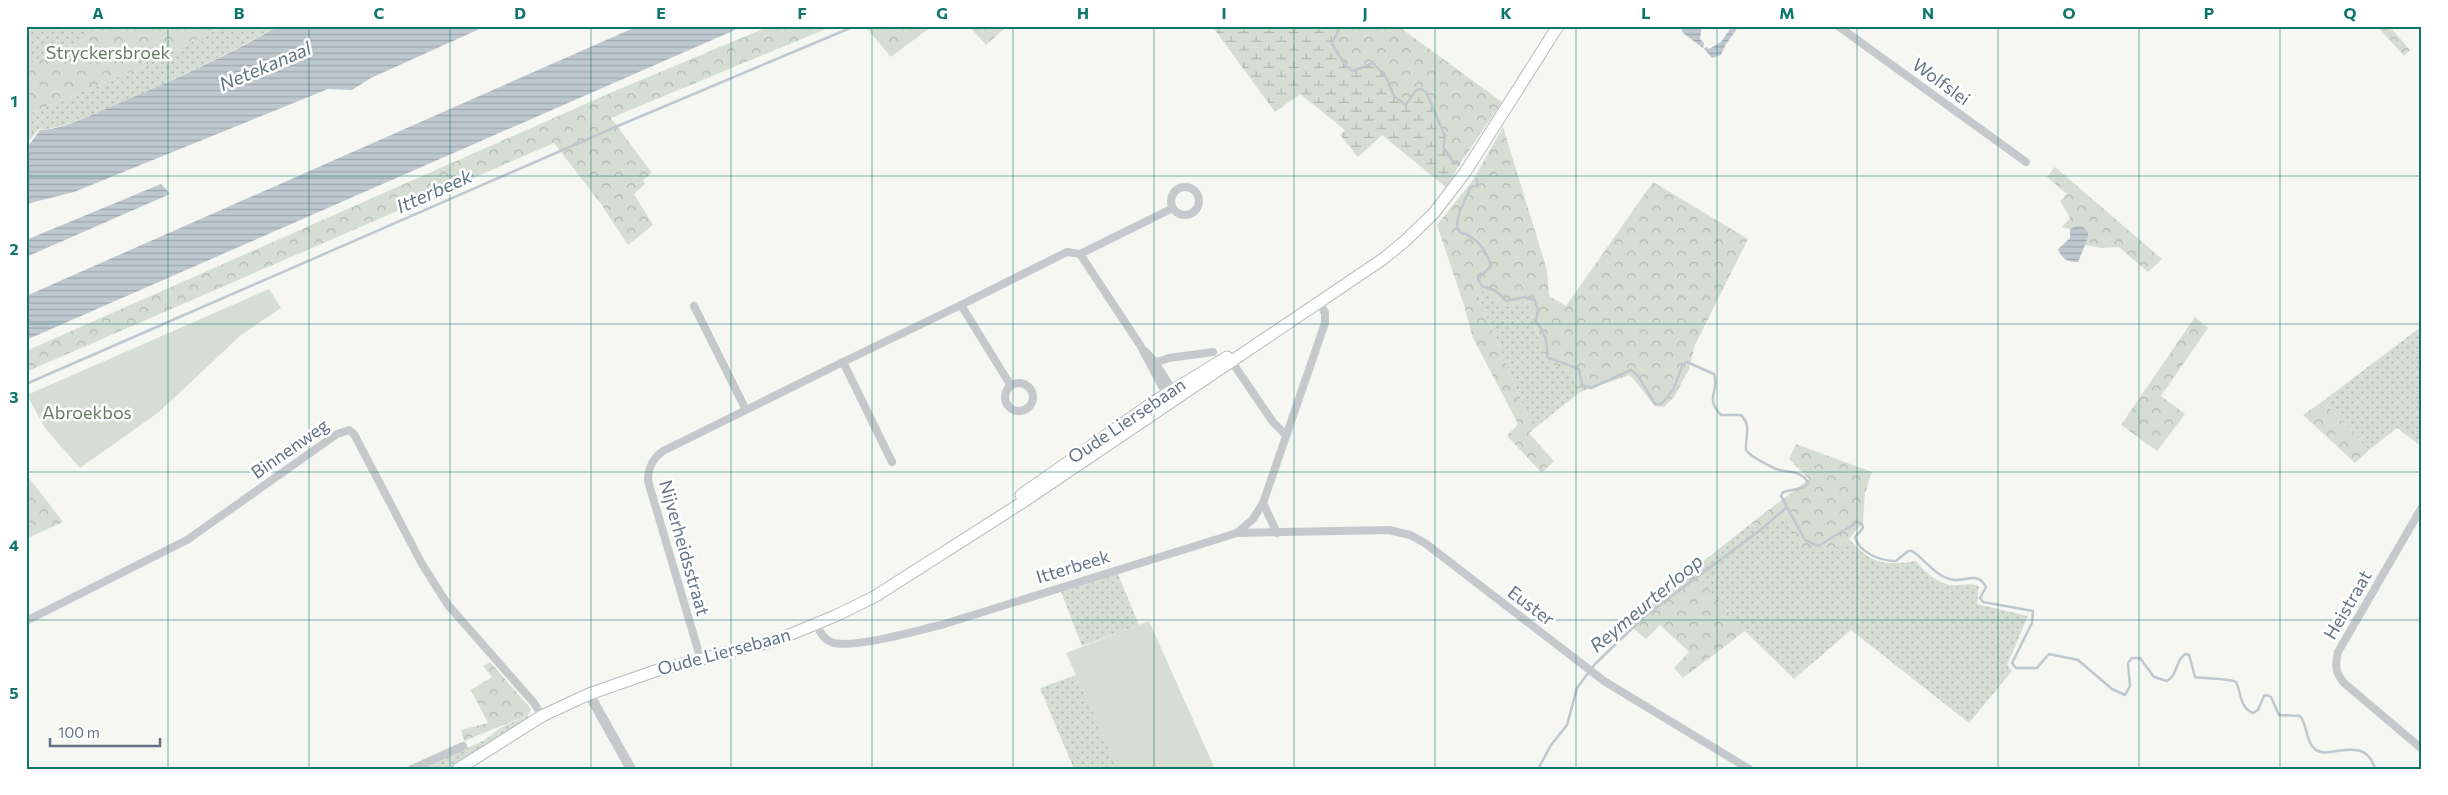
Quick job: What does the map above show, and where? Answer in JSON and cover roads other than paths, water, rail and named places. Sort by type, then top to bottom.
[{"type":"main road","name":"Oude Liersebaan","points":[[458,769],[542,716],[589,694],[621,681],[777,640],[816,625],[874,597],[984,524],[1040,480],[1172,394],[1319,302],[1405,242],[1434,213],[1466,171],[1558,26]]},
{"type":"main road","name":"Oude Liersebaan","points":[[1172,394],[1232,362],[1278,329]]},
{"type":"street","name":"Wolfslei","points":[[1838,26],[2026,162]]},
{"type":"street","name":"Nijverheidsstraat","points":[[701,660],[648,481],[648,473],[655,457],[663,451],[1067,252],[1080,254],[1173,208]]},
{"type":"street","points":[[1080,254],[1172,394]]},
{"type":"street","name":"Itterbeek","points":[[816,625],[825,639],[837,644],[893,636],[941,625],[1237,533],[1253,519],[1263,503],[1325,323],[1324,313],[1319,302]]},
{"type":"street","points":[[961,305],[1011,386]]},
{"type":"street","points":[[694,306],[746,410]]},
{"type":"street","points":[[1152,363],[1213,352]]},
{"type":"street","points":[[843,362],[892,462]]},
{"type":"street","points":[[1232,362],[1273,422],[1286,435]]},
{"type":"street","name":"Binnenweg","points":[[26,621],[187,540],[337,434],[349,430],[354,434],[364,451],[422,564],[448,605],[534,703],[542,716]]},
{"type":"street","points":[[1263,503],[1277,533]]},
{"type":"street","name":"Heistraat","points":[[2422,507],[2338,652],[2335,666],[2337,675],[2344,683],[2422,749]]},
{"type":"street","name":"Euster","points":[[1237,533],[1389,530],[1417,538],[1604,681],[1749,769]]},
{"type":"street","points":[[589,694],[631,769]]},
{"type":"street","points":[[412,769],[463,746]]},
{"type":"water","name":"Netekanaal","points":[[279,26],[486,26],[371,78],[352,90],[328,89],[74,192],[26,204],[26,149],[40,130],[65,125],[128,100],[215,60]]},
{"type":"water","points":[[638,26],[744,26],[26,340],[26,296]]},
{"type":"water","points":[[1702,26],[1700,39],[1704,43],[1703,48],[1683,33],[1681,27]]},
{"type":"water","points":[[1732,26],[1739,26],[1726,44],[1721,55],[1712,58],[1704,49],[1706,47],[1709,49],[1721,42]]},
{"type":"water","points":[[161,184],[170,194],[26,257],[26,240]]},
{"type":"water","points":[[2082,226],[2088,232],[2088,238],[2078,262],[2065,259],[2058,249],[2070,238],[2070,229]]},
{"type":"waterway","name":"Itterbeek","points":[[26,384],[613,128],[855,26]]},
{"type":"waterway","name":"Itterbeek","points":[[1340,26],[1332,44],[1346,66],[1353,71],[1373,63],[1386,77],[1394,96],[1406,105],[1416,90],[1422,89],[1426,92],[1445,136],[1444,148],[1452,160],[1459,165]]},
{"type":"waterway","name":"Itterbeek","points":[[1477,179],[1477,185],[1470,188],[1458,217],[1457,227],[1461,233],[1471,237],[1480,245],[1489,260],[1491,266],[1478,279],[1482,286],[1496,291],[1507,301],[1524,297],[1534,300],[1538,309],[1536,321],[1547,343],[1547,357],[1579,369],[1582,385],[1591,388],[1631,370],[1638,376],[1655,404],[1661,404],[1673,390],[1683,364],[1687,362],[1714,374],[1713,399],[1716,409],[1721,415],[1741,415],[1744,419],[1747,427],[1746,450],[1755,458],[1776,469],[1799,474],[1806,479],[1808,483],[1805,487],[1783,492],[1781,496],[1805,540],[1818,546],[1858,522],[1862,524],[1863,528],[1855,537],[1857,543],[1871,555],[1884,560],[1896,561],[1908,551],[1912,551],[1936,572],[1947,578],[1954,580],[1979,579],[1986,587],[1980,598],[1983,602],[2033,611],[2032,623],[2012,663],[2016,668],[2037,668],[2049,654],[2078,660],[2112,689],[2125,695],[2130,686],[2128,663],[2132,658],[2140,658],[2154,677],[2167,681],[2173,675],[2182,657],[2185,654],[2189,655],[2195,677],[2236,682],[2243,704],[2248,710],[2253,713],[2258,710],[2264,696],[2267,695],[2271,697],[2279,715],[2300,716],[2310,743],[2316,750],[2322,752],[2347,750],[2363,752],[2370,758],[2375,769]]},
{"type":"waterway","name":"Reymeurterloop","points":[[1538,769],[1551,745],[1567,725],[1577,688],[1595,664],[1645,616],[1763,528],[1787,507]]},
{"type":"park label","name":"Stryckersbroek","points":[[108,53]]},
{"type":"park label","name":"Abroekbos","points":[[87,413]]}]
